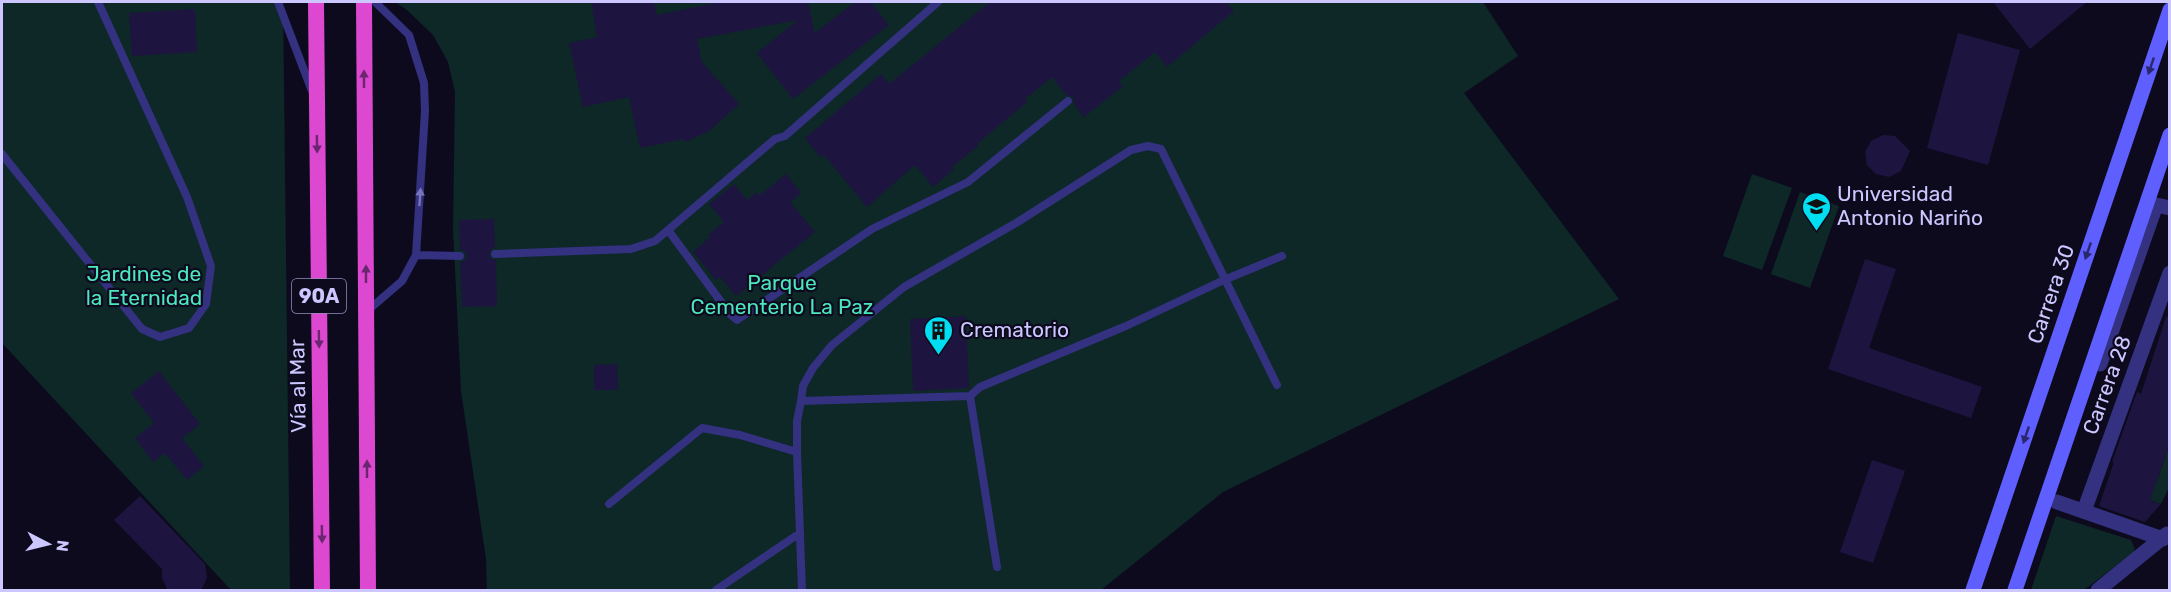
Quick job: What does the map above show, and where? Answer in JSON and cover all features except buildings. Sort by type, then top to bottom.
[{"type":"highway","name":"Vía al Mar","points":[[316,2],[322,591]]},
{"type":"highway","name":"90A","points":[[364,2],[368,591]]},
{"type":"main road","name":"Carrera 30","points":[[1973,591],[2169,10]]},
{"type":"main road","points":[[2017,591],[2166,159],[2169,135]]},
{"type":"street","points":[[2017,591],[2156,205],[2169,208]]},
{"type":"street","name":"Carrera 28","points":[[2084,511],[2169,273]]},
{"type":"street","points":[[2057,502],[2166,535]]},
{"type":"street","points":[[2098,591],[2166,535]]},
{"type":"lane","points":[[2,154],[142,329],[160,338],[189,328],[206,304],[211,266],[187,197],[98,2]]},
{"type":"lane","points":[[278,2],[317,104]]},
{"type":"lane","points":[[366,312],[402,281],[416,255],[425,111],[424,83],[410,35],[375,2]]},
{"type":"lane","points":[[495,254],[631,249],[655,241],[775,139],[785,136],[938,2]]},
{"type":"lane","points":[[668,230],[729,314],[737,320],[872,228],[968,182],[1068,101]]},
{"type":"lane","points":[[802,591],[797,421],[803,386],[813,368],[832,345],[904,287],[1016,223],[1131,150],[1148,146],[1161,149],[1277,386]]},
{"type":"lane","points":[[416,255],[460,256]]},
{"type":"lane","points":[[801,400],[970,396],[980,387],[1126,326],[1224,280],[1282,256]]},
{"type":"lane","points":[[970,396],[997,567]]},
{"type":"lane","points":[[609,504],[702,428],[740,435],[797,452]]},
{"type":"lane","points":[[716,591],[800,533]]},
{"type":"green space","name":"Jardines de la Eternidad","points":[[2,2],[283,2],[290,590],[231,590],[2,343]]},
{"type":"green space","name":"Parque Cementerio La Paz","points":[[395,2],[1483,2],[1518,56],[1464,93],[1619,299],[1223,492],[1101,590],[487,590],[486,559],[461,391],[453,229],[455,92],[448,62],[433,35],[407,10]]},
{"type":"green space","points":[[1752,174],[1792,188],[1762,270],[1723,256]]},
{"type":"green space","points":[[1800,192],[1839,206],[1810,288],[1771,274]]},
{"type":"green space","points":[[2169,445],[2169,488],[2161,504],[2106,487],[2158,478]]},
{"type":"green space","points":[[2056,516],[2131,540],[2135,549],[2133,553],[2084,590],[2031,590]]},
{"type":"place","name":"Universidad Antonio Nariño","points":[[1816,232]]},
{"type":"place","name":"Crematorio","points":[[939,356]]}]
